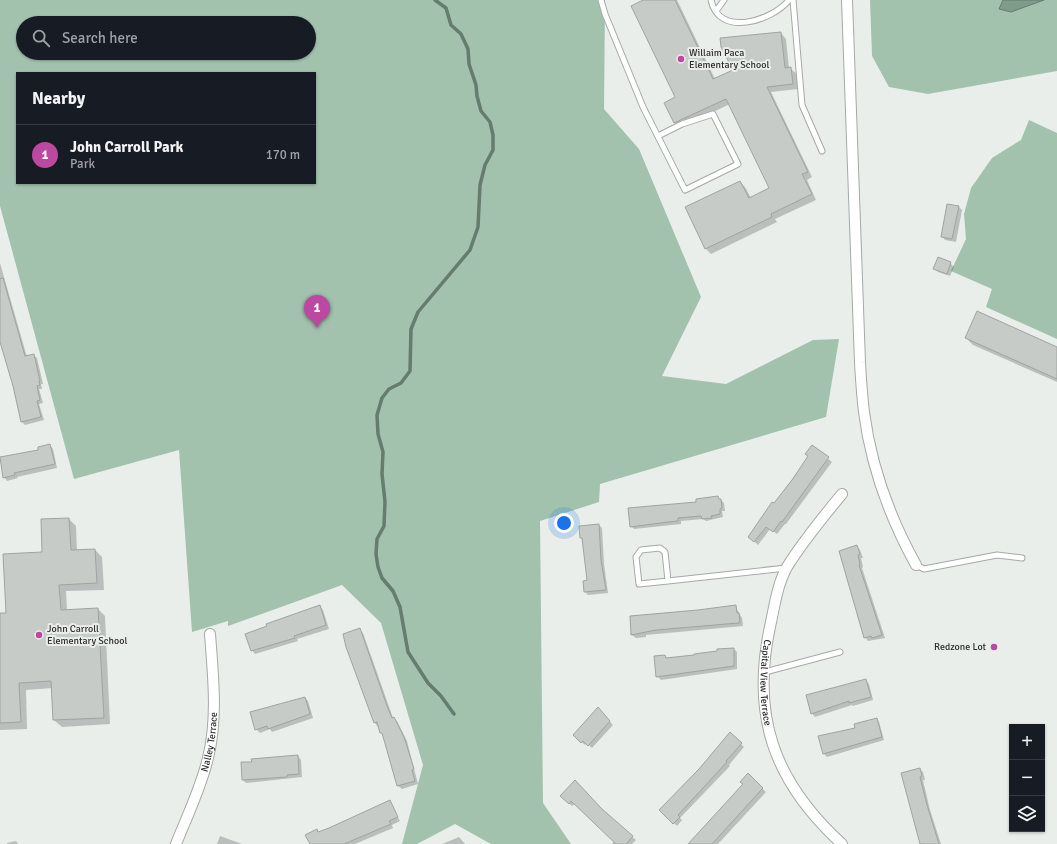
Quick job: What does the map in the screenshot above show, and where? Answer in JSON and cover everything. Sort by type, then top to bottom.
[{"type":"street","points":[[847,0],[860,363],[864,413],[873,454],[888,506],[902,539],[916,565]]},
{"type":"street","name":"Capital View Terrace","points":[[842,494],[816,525],[787,568],[778,592],[768,636],[763,699],[770,735],[780,765],[799,797],[821,825],[842,844]]},
{"type":"street","name":"Nalley Terrace","points":[[176,844],[204,772],[210,746],[213,716],[210,634]]},
{"type":"lane","points":[[601,0],[605,14],[637,92],[658,136],[685,190],[738,164],[713,114],[682,124],[658,136]]},
{"type":"lane","points":[[711,0],[712,7],[716,12],[729,22],[736,23],[758,20],[786,4],[789,0]]},
{"type":"lane","points":[[716,12],[724,0]]},
{"type":"lane","points":[[793,0],[802,105],[822,151]]},
{"type":"lane","points":[[668,581],[665,552],[660,548],[641,550],[636,557],[639,584],[668,581],[787,568]]},
{"type":"lane","points":[[916,565],[924,569],[996,555],[1022,558]]},
{"type":"lane","points":[[765,672],[840,652]]},
{"type":"shaded area","points":[[0,0],[605,0],[604,109],[639,149],[701,297],[662,376],[726,384],[813,340],[839,339],[826,417],[600,484],[599,502],[540,521],[543,803],[571,844],[491,844],[455,824],[417,844],[402,844],[423,765],[381,623],[342,585],[228,626],[228,621],[192,632],[179,450],[74,479],[0,206]]},
{"type":"shaded area","points":[[870,0],[1057,0],[1057,71],[928,94],[889,87],[872,56]]},
{"type":"shaded area","points":[[1003,0],[1044,0],[1011,12],[999,9]]},
{"type":"shaded area","points":[[1029,120],[1057,133],[1057,339],[986,307],[992,289],[951,271],[966,239],[964,214],[971,188],[992,158],[1021,140]]},
{"type":"building","points":[[643,0],[675,0],[713,79],[733,70],[721,47],[720,38],[781,32],[785,68],[791,67],[793,84],[767,87],[808,172],[802,174],[812,194],[771,214],[772,217],[705,249],[685,207],[740,181],[749,198],[769,188],[726,99],[674,123],[664,103],[675,97],[631,6]]},
{"type":"building","points":[[947,204],[959,206],[952,239],[941,237]]},
{"type":"building","points":[[938,257],[951,262],[947,274],[933,269]]},
{"type":"building","points":[[3,278],[25,356],[34,354],[40,381],[40,385],[37,386],[40,400],[37,401],[41,417],[21,422],[13,386],[0,342],[0,279]]},
{"type":"building","points":[[977,311],[1057,347],[1057,379],[965,338]]},
{"type":"building","points":[[50,444],[55,464],[14,473],[15,475],[3,478],[0,457],[38,450],[38,447]]},
{"type":"building","points":[[812,445],[829,457],[782,522],[781,521],[773,532],[766,527],[754,542],[748,537],[772,502],[774,503],[792,480],[808,456],[805,454]]},
{"type":"building","points":[[718,496],[719,499],[721,499],[722,508],[720,509],[720,514],[711,516],[712,518],[702,519],[701,516],[678,518],[678,521],[630,527],[628,508],[696,502],[696,499]]},
{"type":"building","points":[[69,518],[71,550],[95,549],[97,583],[59,585],[61,610],[98,608],[104,718],[53,720],[51,681],[19,683],[21,722],[0,723],[0,613],[6,613],[3,554],[42,552],[41,519]]},
{"type":"building","points":[[599,524],[601,560],[606,590],[584,592],[583,581],[587,580],[582,538],[580,538],[579,526]]},
{"type":"building","points":[[857,545],[860,554],[858,555],[859,565],[882,635],[872,638],[871,636],[864,638],[839,551]]},
{"type":"building","points":[[320,605],[326,625],[294,636],[295,638],[251,651],[245,634],[267,626],[266,624]]},
{"type":"building","points":[[736,605],[740,623],[656,630],[631,635],[630,616]]},
{"type":"building","points":[[360,628],[387,706],[392,718],[394,717],[404,737],[414,769],[412,770],[415,781],[397,786],[382,733],[380,733],[377,722],[374,723],[346,647],[343,634]]},
{"type":"building","points":[[734,648],[734,666],[656,677],[654,656],[665,655],[666,658],[717,651],[717,649]]},
{"type":"building","points":[[866,679],[871,697],[849,703],[849,701],[811,714],[806,695]]},
{"type":"building","points":[[305,697],[310,714],[268,729],[267,726],[255,730],[250,712]]},
{"type":"building","points":[[598,707],[610,721],[588,746],[583,741],[581,743],[573,735]]},
{"type":"building","points":[[877,718],[882,737],[823,754],[818,736],[855,728],[854,724]]},
{"type":"building","points":[[730,732],[742,743],[726,761],[727,762],[678,815],[680,817],[673,824],[659,810],[699,769]]},
{"type":"building","points":[[298,755],[299,774],[287,775],[287,777],[242,780],[241,762],[252,762],[251,759]]},
{"type":"building","points":[[920,768],[922,776],[920,777],[927,805],[939,844],[920,844],[901,773]]},
{"type":"building","points":[[748,773],[763,788],[712,844],[688,844],[743,784],[740,782]]},
{"type":"building","points":[[575,780],[602,809],[633,836],[626,844],[616,844],[571,801],[569,804],[560,796]]},
{"type":"building","points":[[390,800],[398,817],[389,821],[391,824],[344,844],[310,844],[305,835],[317,829],[318,832],[329,828]]},
{"type":"waterway","points":[[435,0],[446,8],[451,25],[461,34],[468,49],[469,64],[476,85],[481,111],[490,122],[493,135],[493,150],[485,165],[480,185],[478,227],[470,250],[418,312],[411,329],[410,371],[401,383],[389,389],[382,398],[377,415],[378,434],[383,452],[382,474],[385,502],[384,526],[377,539],[376,554],[378,567],[382,578],[393,591],[400,607],[408,652],[428,683],[441,696],[454,714]]},
{"type":"place","name":"Willaim Paca Elementary School","points":[[681,59]]},
{"type":"place","name":"John Carroll Park","points":[[317,328]]},
{"type":"place","name":"John Carroll Elementary School","points":[[39,635]]},
{"type":"place","name":"Redzone Lot","points":[[994,647]]}]
